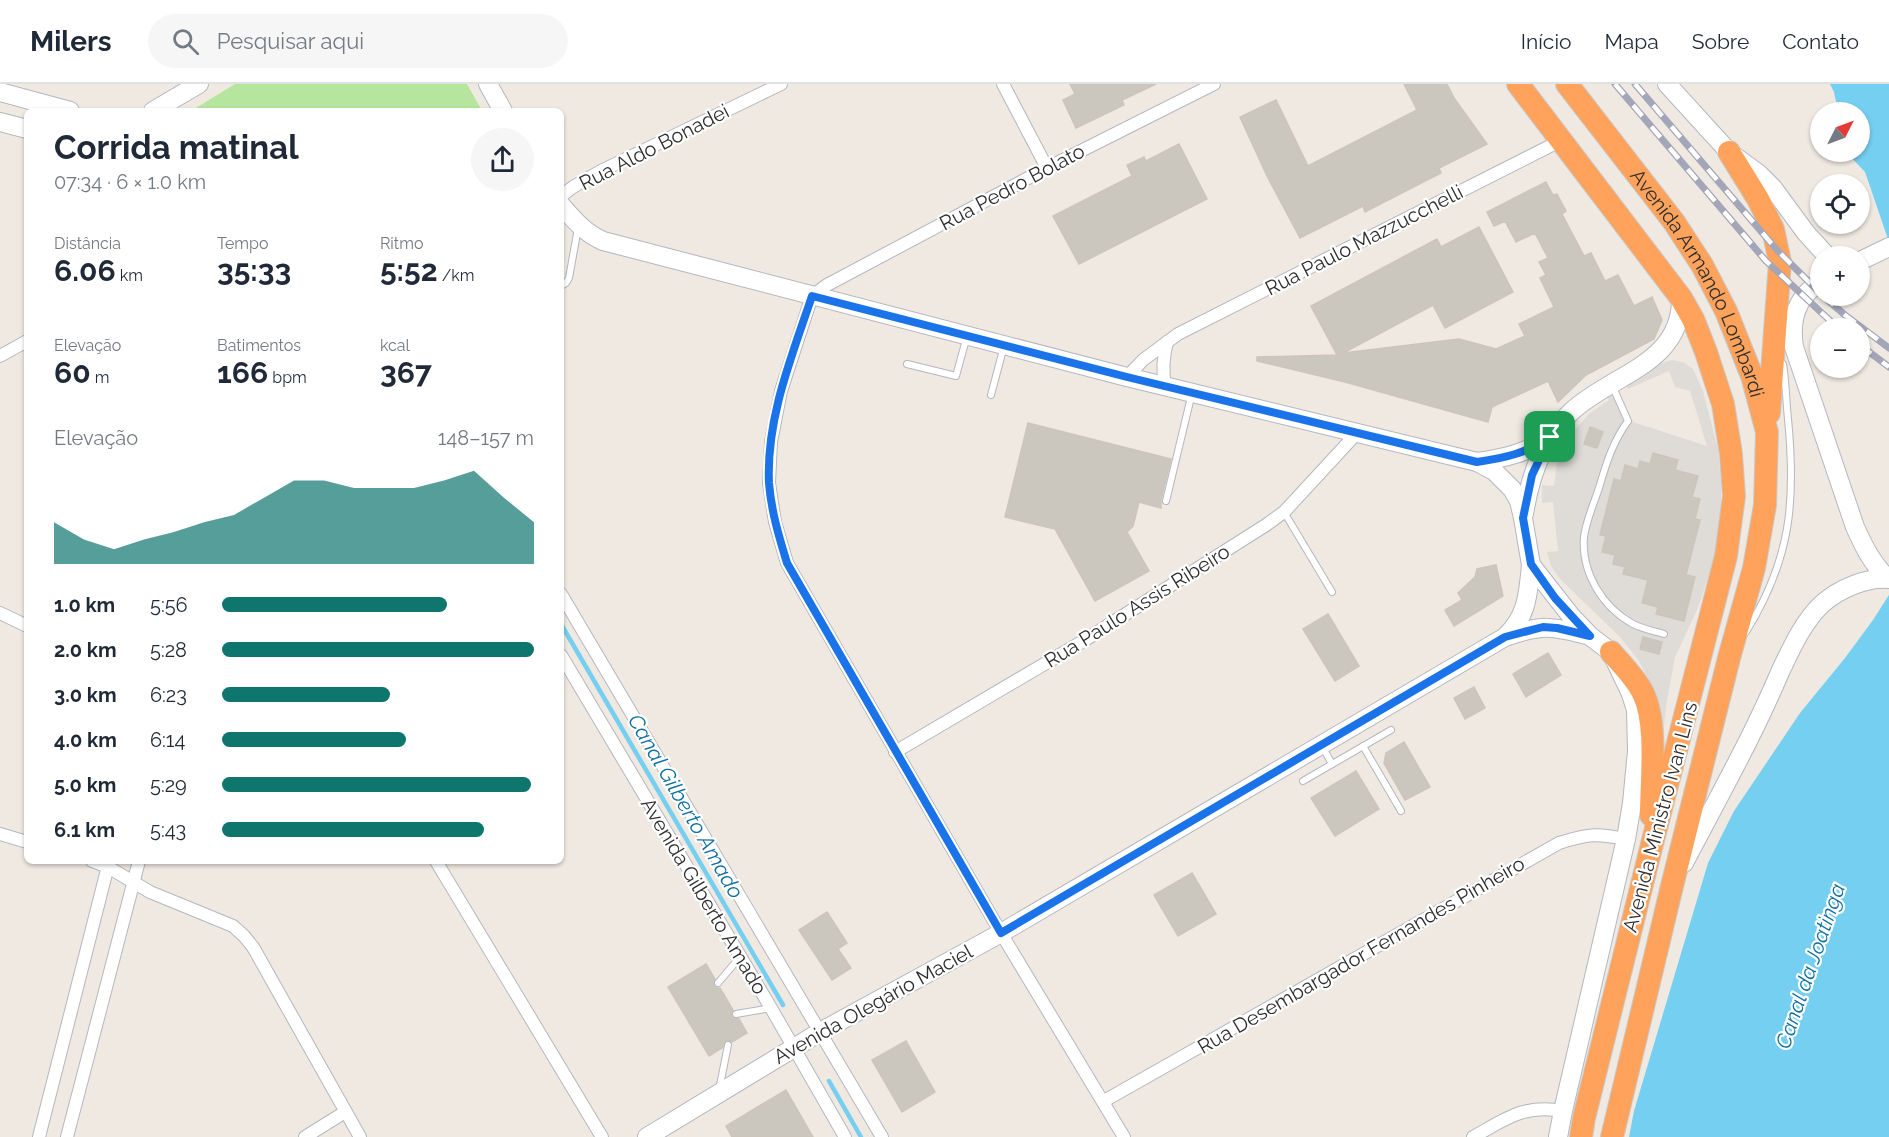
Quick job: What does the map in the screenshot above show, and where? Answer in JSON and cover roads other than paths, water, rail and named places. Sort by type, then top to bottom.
[{"type":"highway","name":"Avenida Armando Lombardi","points":[[1518,84],[1681,298],[1697,330],[1723,404],[1731,454],[1734,496]]},
{"type":"highway","name":"Avenida Armando Lombardi","points":[[1567,84],[1674,222],[1702,265],[1726,311],[1752,376],[1767,432],[1765,505]]},
{"type":"highway","points":[[1729,152],[1758,199],[1773,230],[1780,262],[1767,432]]},
{"type":"highway","name":"Avenida Ministro Ivan Lins","points":[[1576,1126],[1726,556],[1734,496]]},
{"type":"highway","name":"Avenida Ministro Ivan Lins","points":[[1612,1137],[1672,886],[1754,568],[1765,505]]},
{"type":"highway","points":[[1611,652],[1634,679],[1648,707],[1652,747],[1652,844]]},
{"type":"main road","points":[[488,84],[501,108]]},
{"type":"main road","points":[[1668,84],[1729,152],[1759,174],[1773,188],[1818,246]]},
{"type":"main road","points":[[158,108],[195,85]]},
{"type":"main road","points":[[0,92],[59,108]]},
{"type":"main road","points":[[0,122],[24,128]]},
{"type":"main road","points":[[564,208],[579,226],[590,235],[603,241],[1127,377],[1477,462],[1504,479],[1519,501],[1531,564],[1555,598],[1590,636],[1611,652]]},
{"type":"main road","points":[[1870,256],[1889,247]]},
{"type":"main road","points":[[1810,291],[1795,312],[1792,325],[1792,338],[1798,362],[1862,543],[1870,559],[1888,579]]},
{"type":"main road","points":[[1477,462],[1515,456],[1537,446],[1550,437],[1578,406],[1652,358],[1671,338],[1679,321],[1681,298]]},
{"type":"main road","points":[[1523,518],[1532,475],[1550,437]]},
{"type":"main road","name":"Avenida Olegário Maciel","points":[[647,1137],[820,1032],[1001,933],[1505,637],[1515,628],[1525,609],[1531,564]]},
{"type":"main road","points":[[1672,886],[1749,739],[1790,652],[1808,621],[1822,604],[1834,595],[1862,583],[1888,579]]},
{"type":"main road","name":"Avenida Olegário Maciel","points":[[1505,637],[1543,627],[1590,636]]},
{"type":"main road","name":"Avenida Ministro Ivan Lins","points":[[1558,1137],[1576,1126],[1632,803],[1638,751],[1636,710],[1611,652]]},
{"type":"street","name":"Rua Aldo Bonadei","points":[[564,194],[601,171],[781,84]]},
{"type":"street","points":[[1003,84],[1047,168]]},
{"type":"street","name":"Rua Pedro Bolato","points":[[812,296],[827,285],[1047,168],[1214,84]]},
{"type":"street","name":"Rua Paulo Mazzucchelli","points":[[1127,377],[1143,360],[1178,334],[1562,140]]},
{"type":"street","points":[[812,296],[781,391],[771,442],[769,483],[775,522],[787,563],[1001,933],[1124,1137]]},
{"type":"street","points":[[1166,386],[1163,358],[1167,342]]},
{"type":"street","points":[[0,356],[24,343]]},
{"type":"street","name":"Rua Paulo Assis Ribeiro","points":[[895,752],[1085,640],[1266,525],[1284,512],[1357,433]]},
{"type":"street","name":"Avenida Gilberto Amado","points":[[564,599],[882,1137]]},
{"type":"street","points":[[0,612],[24,624]]},
{"type":"street","name":"Avenida Gilberto Amado","points":[[564,660],[845,1137]]},
{"type":"street","points":[[0,834],[24,841]]},
{"type":"street","name":"Rua Desembargador Fernandes Pinheiro","points":[[1104,1101],[1559,843],[1600,834],[1626,839]]},
{"type":"street","points":[[39,1137],[109,864],[132,883],[233,926],[244,936],[253,947],[360,1137]]},
{"type":"street","points":[[67,1137],[137,864]]},
{"type":"street","points":[[438,864],[602,1137]]},
{"type":"street","points":[[1473,1137],[1526,1110],[1546,1108],[1576,1126]]},
{"type":"street","points":[[305,1137],[345,1112]]},
{"type":"lane","points":[[564,284],[568,278],[579,226]]},
{"type":"lane","points":[[1730,658],[1768,592],[1778,569],[1789,521],[1793,482],[1784,376],[1775,324]]},
{"type":"lane","points":[[907,364],[956,376],[968,336]]},
{"type":"lane","points":[[991,395],[1004,345]]},
{"type":"lane","points":[[1784,376],[1798,362]]},
{"type":"lane","points":[[1611,384],[1628,421],[1619,433],[1608,458],[1584,536],[1586,562],[1591,580],[1619,614],[1633,624],[1664,634]]},
{"type":"lane","points":[[1166,501],[1192,393]]},
{"type":"lane","points":[[1284,512],[1332,592]]},
{"type":"lane","points":[[1302,782],[1391,730]]},
{"type":"lane","points":[[1322,745],[1332,764]]},
{"type":"lane","points":[[1363,746],[1401,811]]},
{"type":"lane","points":[[718,983],[740,957]]},
{"type":"lane","points":[[736,1014],[771,1008]]},
{"type":"lane","points":[[718,1093],[728,1045]]},
{"type":"water","points":[[1830,84],[1889,84],[1889,242],[1870,187],[1870,174],[1866,174],[1856,162],[1870,162],[1870,102],[1836,102]]},
{"type":"water","name":"Canal da Joatinga","points":[[1889,595],[1889,1137],[1629,1137],[1634,1111],[1708,863],[1734,811],[1800,713],[1845,658]]},
{"type":"waterway","name":"Canal Gilberto Amado","points":[[564,629],[783,1005]]},
{"type":"waterway","name":"Canal Gilberto Amado","points":[[829,1081],[861,1137]]},
{"type":"railway","points":[[1615,84],[1766,261],[1827,318]]},
{"type":"railway","points":[[1635,84],[1777,250],[1810,283]]},
{"type":"railway","points":[[1835,306],[1889,348]]},
{"type":"railway","points":[[1870,353],[1889,367]]}]
